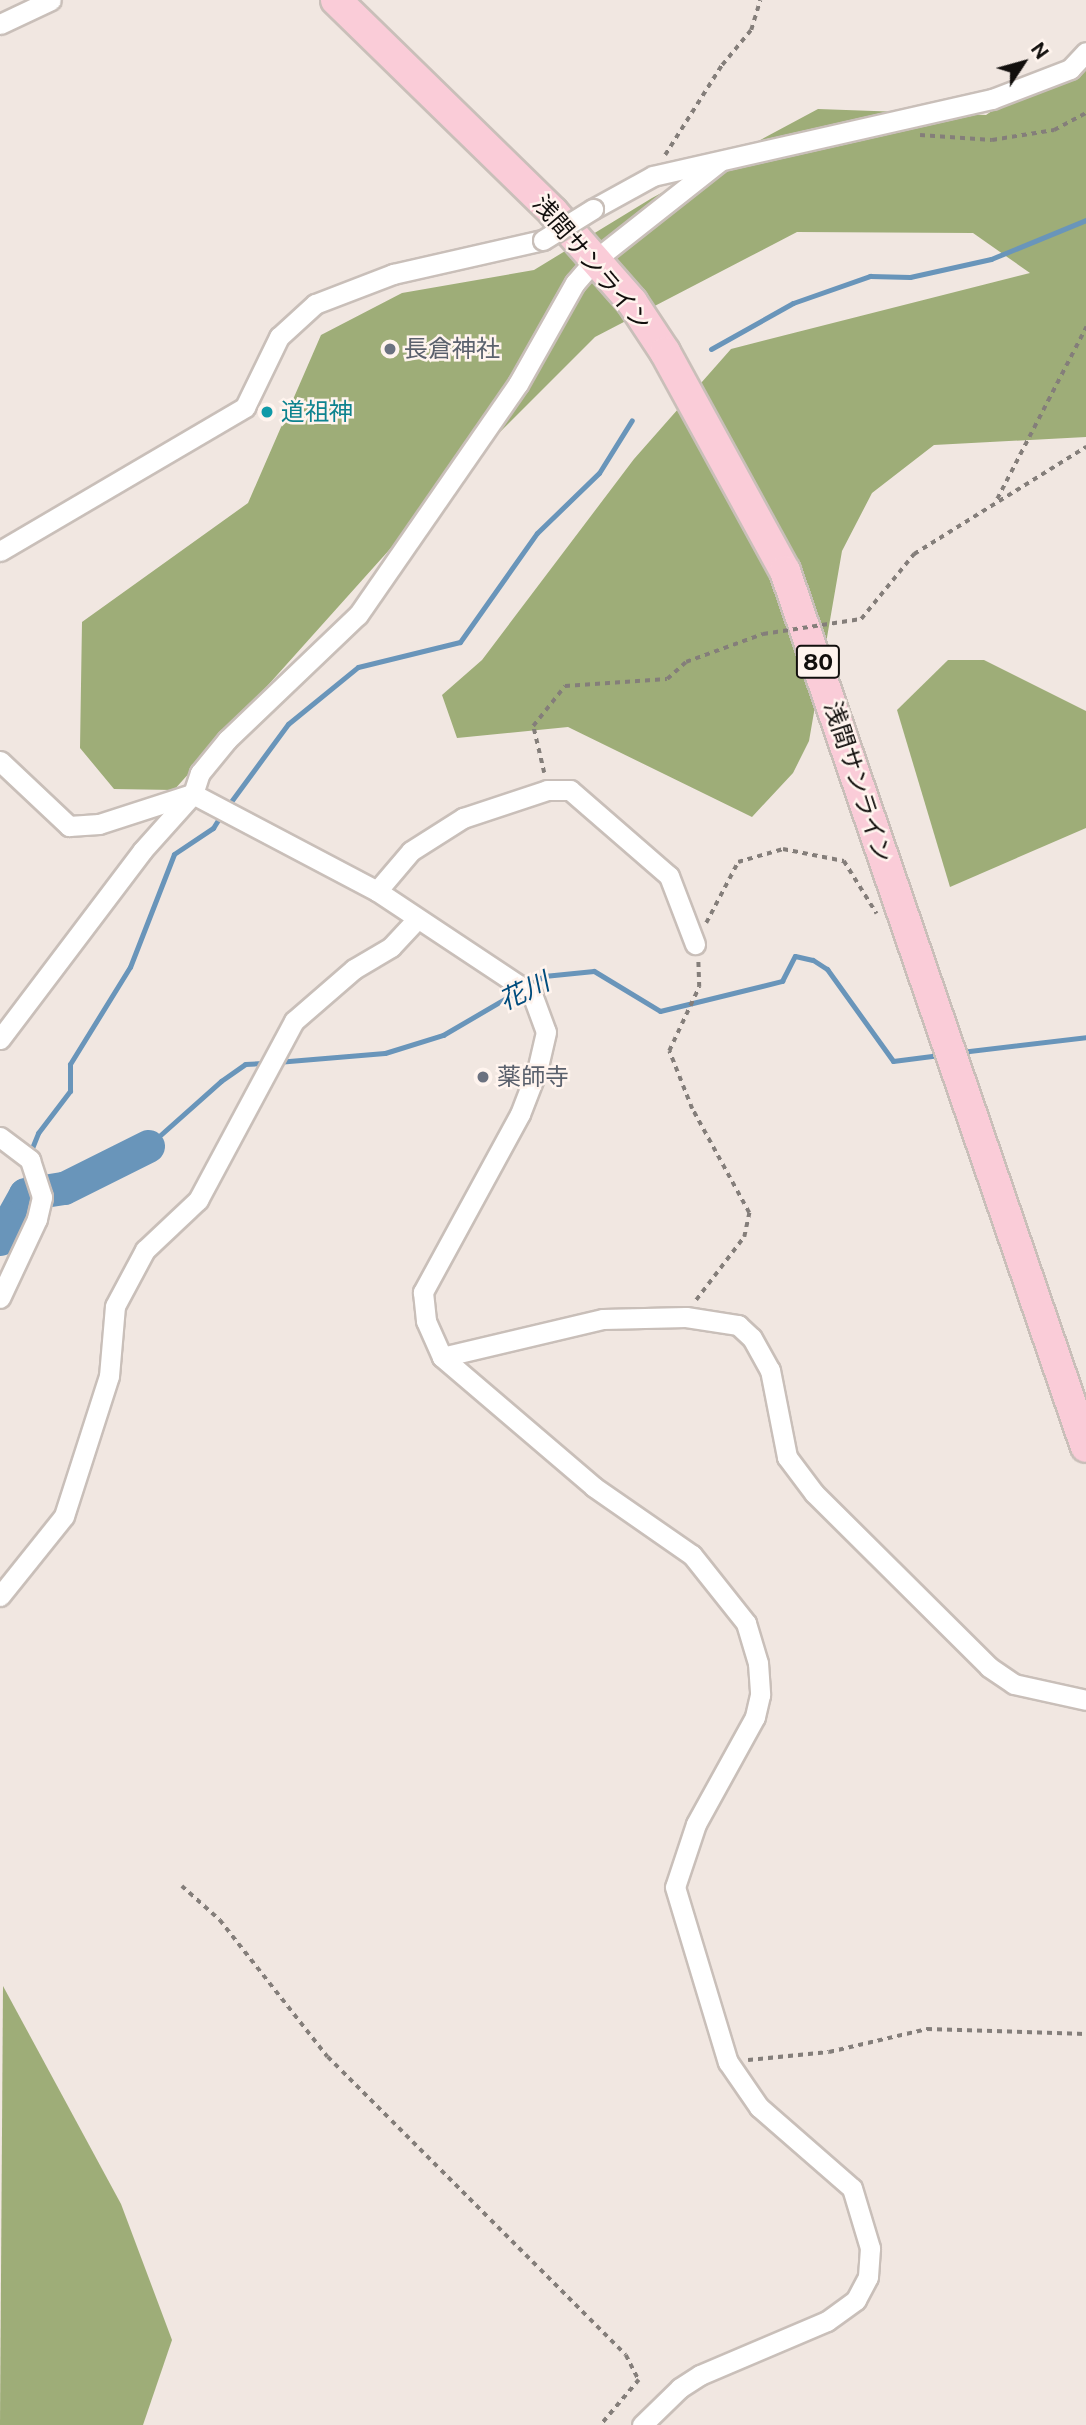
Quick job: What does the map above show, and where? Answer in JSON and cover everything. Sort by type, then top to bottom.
[{"type":"main road","name":"浅間サンライン","points":[[336,0],[596,259],[665,352],[785,571],[829,691],[908,939],[1086,1447]]},
{"type":"street","points":[[0,24],[51,0]]},
{"type":"street","points":[[0,551],[245,407],[279,337],[315,304],[393,274],[543,240],[653,176],[992,99],[1070,69],[1086,52]]},
{"type":"street","points":[[0,1039],[142,851],[193,794],[200,774],[227,740],[358,615],[518,384],[575,283],[596,259],[719,162]]},
{"type":"street","points":[[0,761],[68,826],[110,821],[193,794],[377,891],[525,986],[541,1012],[546,1032],[537,1070],[520,1114],[423,1292],[426,1321],[442,1357],[594,1487],[692,1555],[746,1623],[758,1663],[760,1695],[755,1717],[696,1824],[675,1887],[728,2062],[759,2107],[852,2188],[870,2248],[868,2277],[856,2300],[827,2321],[700,2375],[680,2388],[642,2425]]},
{"type":"street","points":[[377,891],[411,852],[463,818],[548,790],[570,790],[669,876],[695,944]]},
{"type":"street","points":[[0,1596],[64,1516],[109,1376],[116,1306],[145,1250],[198,1200],[294,1021],[354,969],[391,947],[417,919]]},
{"type":"street","points":[[0,1137],[30,1160],[42,1196],[37,1219],[0,1297]]},
{"type":"street","points":[[442,1357],[603,1319],[685,1317],[738,1325],[752,1338],[771,1370],[787,1457],[814,1493],[910,1593],[989,1667],[1014,1684],[1086,1700]]},
{"type":"path","points":[[653,176],[722,65],[751,30],[760,0]]},
{"type":"path","points":[[916,134],[992,140],[1054,130],[1086,113]]},
{"type":"path","points":[[995,501],[1086,327]]},
{"type":"path","points":[[548,790],[533,726],[565,686],[667,680],[686,662],[762,634],[862,619],[914,554],[995,501],[1086,447]]},
{"type":"path","points":[[685,1317],[708,1279],[744,1237],[749,1213],[692,1109],[669,1051],[699,987],[695,944],[738,862],[783,849],[844,861],[889,934],[908,939]]},
{"type":"path","points":[[182,1886],[220,1920],[328,2057],[626,2354],[639,2380],[601,2425]]},
{"type":"path","points":[[728,2062],[829,2052],[927,2029],[1086,2035]]},
{"type":"green space","points":[[1086,47],[1086,437],[934,445],[872,493],[842,551],[809,741],[793,773],[752,817],[568,727],[457,738],[442,695],[482,660],[634,459],[731,349],[1030,273],[973,233],[797,232],[595,337],[451,481],[174,790],[114,789],[80,748],[82,622],[248,503],[321,335],[402,293],[534,270],[652,198],[818,109],[986,115]]},
{"type":"green space","points":[[948,660],[984,660],[1086,711],[1086,828],[950,887],[897,710]]},
{"type":"green space","points":[[3,1986],[121,2204],[172,2340],[143,2425],[0,2425]]},
{"type":"waterway","points":[[711,349],[793,303],[870,276],[910,277],[991,259],[1086,220]]},
{"type":"waterway","points":[[227,807],[288,724],[358,667],[460,642],[537,533],[599,473],[632,420]]},
{"type":"waterway","points":[[30,1153],[38,1133],[70,1091],[70,1064],[130,967],[174,854],[213,828],[221,815]]},
{"type":"waterway","name":"花川","points":[[529,985],[544,976],[594,971],[660,1011],[782,981],[795,956],[813,960],[827,969],[893,1061],[940,1055]]},
{"type":"waterway","name":"花川","points":[[277,1062],[385,1053],[443,1035],[520,990]]},
{"type":"waterway","name":"花川","points":[[961,1052],[1086,1037]]},
{"type":"waterway","name":"花川","points":[[148,1146],[221,1081],[245,1064],[267,1063]]},
{"type":"waterway","name":"花川","points":[[0,1239],[25,1194],[64,1188],[148,1146]]},
{"type":"waterway","points":[[25,1194],[26,1166]]},
{"type":"place","name":"長倉神社","points":[[390,349]]},
{"type":"place","name":"道祖神","points":[[267,412]]},
{"type":"place","name":"薬師寺","points":[[483,1077]]}]
